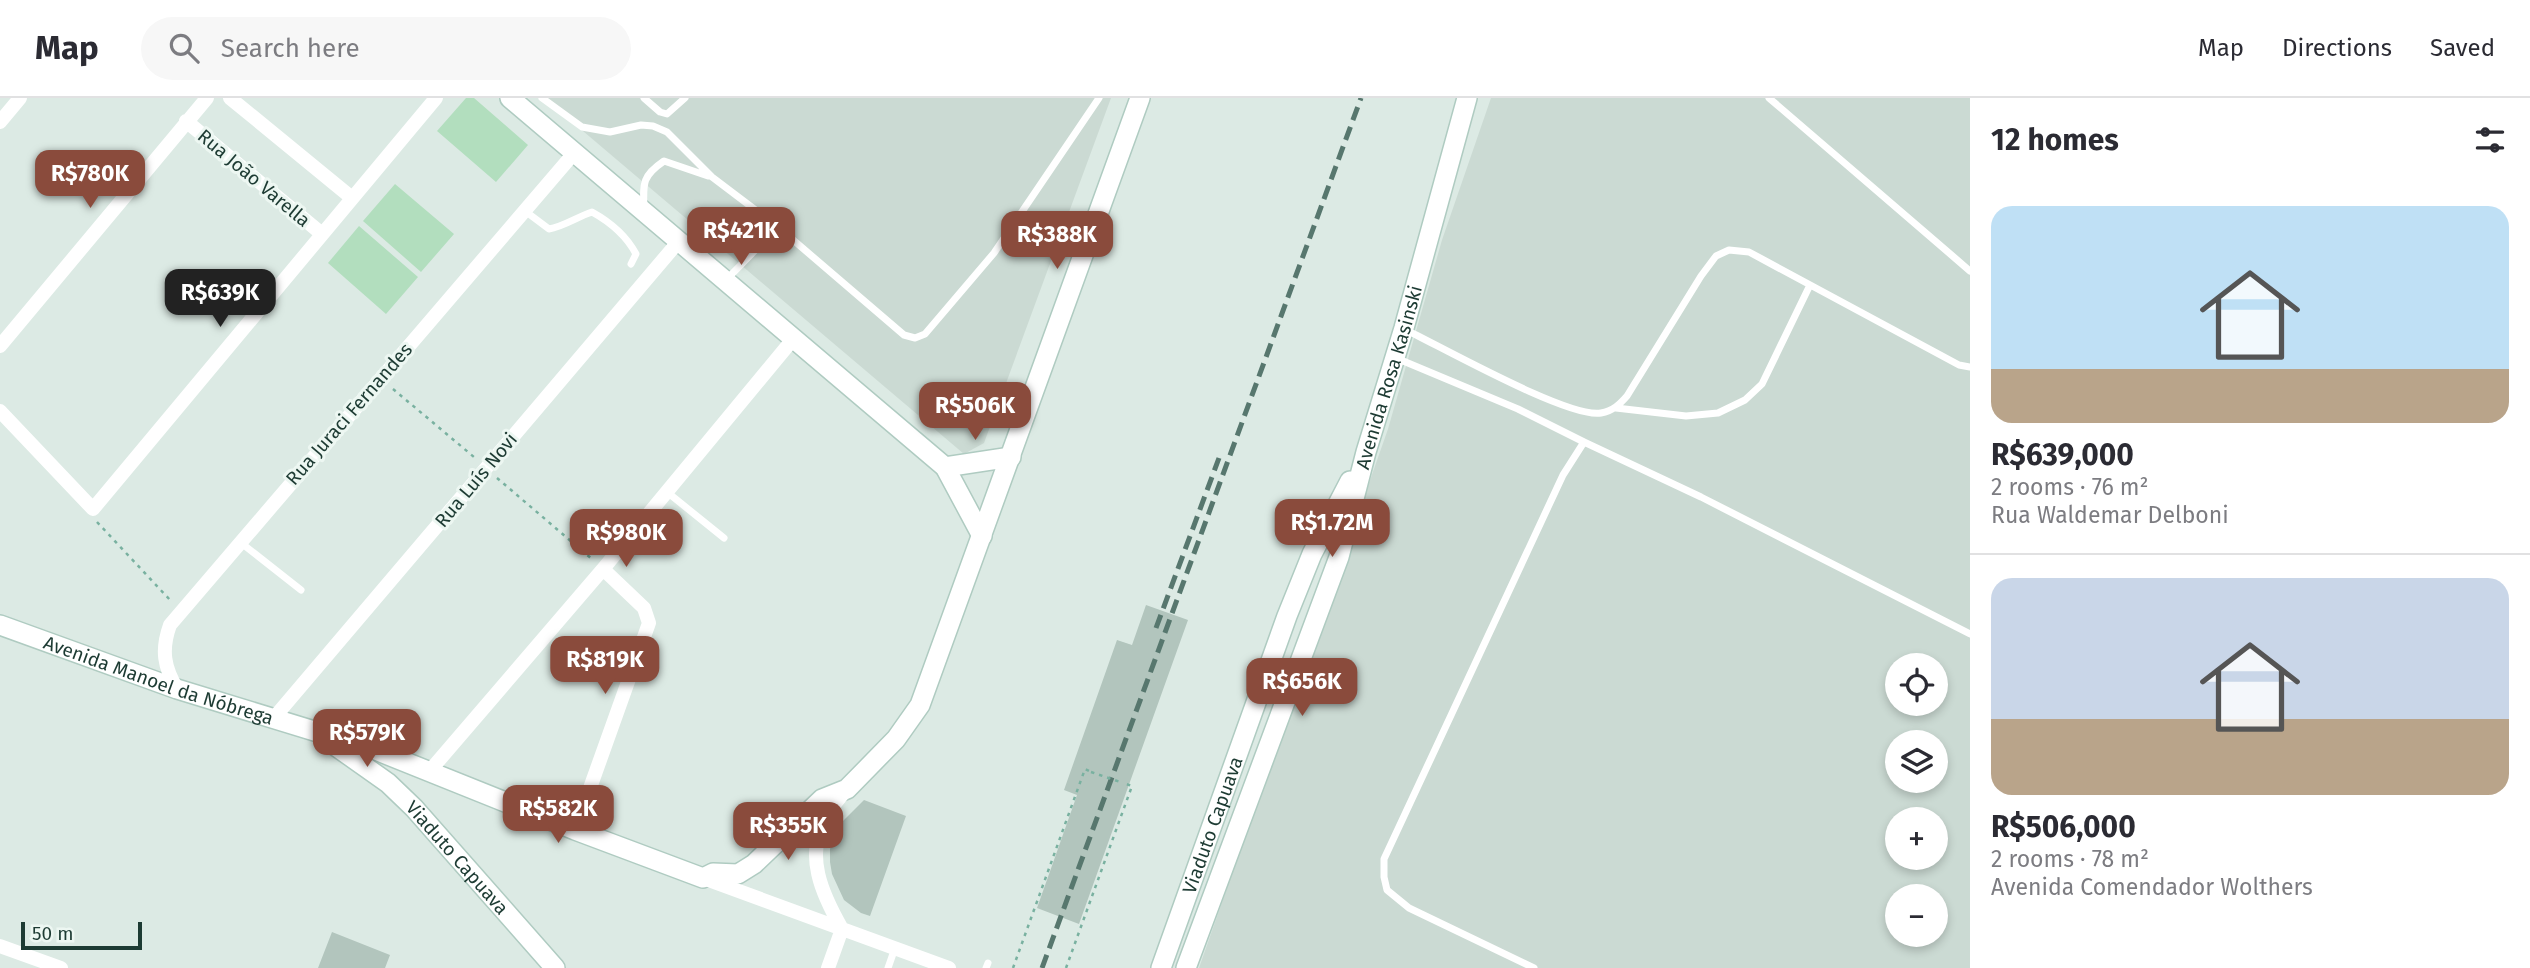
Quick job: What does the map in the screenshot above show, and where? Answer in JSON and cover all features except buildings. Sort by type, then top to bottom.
[{"type":"main road","points":[[510,98],[945,467],[982,536]]},
{"type":"main road","name":"Avenida Rosa Kasinski","points":[[1186,968],[1339,557],[1366,452],[1404,328],[1467,98]]},
{"type":"main road","points":[[703,878],[713,873],[738,874],[754,864],[822,799],[847,789],[896,739],[920,705],[1011,457],[1135,100]]},
{"type":"main road","name":"Viaduto Capuava","points":[[1161,968],[1273,654],[1312,554],[1366,452]]},
{"type":"main road","points":[[945,467],[1011,457]]},
{"type":"main road","name":"Avenida Manoel da Nóbrega","points":[[0,625],[177,689],[373,749],[428,773],[703,878]]},
{"type":"main road","name":"Viaduto Capuava","points":[[318,733],[379,776],[414,808],[555,968]]},
{"type":"street","points":[[0,122],[20,98]]},
{"type":"street","points":[[0,346],[207,98]]},
{"type":"street","points":[[230,98],[352,198]]},
{"type":"street","points":[[0,411],[93,509],[436,98]]},
{"type":"street","name":"Rua João Varella","points":[[186,121],[322,234]]},
{"type":"street","name":"Rua Juraci Fernandes","points":[[177,689],[167,673],[163,653],[164,639],[170,625],[575,152]]},
{"type":"street","name":"Rua Luís Novi","points":[[273,719],[679,241]]},
{"type":"street","points":[[428,773],[603,569],[794,338]]},
{"type":"street","points":[[575,830],[649,623],[644,608],[603,569]]},
{"type":"street","points":[[828,968],[842,929],[821,889],[816,866],[816,844],[825,818],[847,789]]},
{"type":"street","name":"Avenida Manoel da Nóbrega","points":[[703,878],[949,968]]},
{"type":"street","points":[[0,946],[61,968]]},
{"type":"lane","points":[[542,98],[582,127],[610,132],[641,125],[653,126],[667,132],[712,177],[778,227],[904,335],[915,338],[925,334],[994,253],[1099,98]]},
{"type":"lane","points":[[644,98],[660,112],[667,114],[685,98]]},
{"type":"lane","points":[[1769,98],[1970,271]]},
{"type":"lane","points":[[645,212],[643,185],[649,171],[664,160],[712,177]]},
{"type":"lane","points":[[524,211],[549,229],[592,212],[609,222],[631,246],[636,254],[631,264]]},
{"type":"lane","points":[[725,280],[778,227]]},
{"type":"lane","points":[[1616,408],[1627,396],[1701,276],[1716,256],[1729,250],[1749,252],[1959,365],[1970,367]]},
{"type":"lane","points":[[1404,328],[1569,408],[1599,414],[1616,408],[1686,416],[1718,413],[1745,400],[1762,384],[1810,285]]},
{"type":"lane","points":[[1395,357],[1518,410],[1701,497],[1970,634]]},
{"type":"lane","points":[[1534,968],[1409,908],[1387,890],[1384,859],[1563,475],[1584,442]]},
{"type":"lane","points":[[667,492],[724,538]]},
{"type":"lane","points":[[240,542],[301,590]]},
{"type":"lane","points":[[888,968],[895,947]]},
{"type":"path","points":[[93,509],[94,519],[181,611]]},
{"type":"path","points":[[1013,968],[1085,769],[1132,786],[1066,968]]},
{"type":"shaded area","points":[[544,98],[1111,98],[984,443],[964,454]]},
{"type":"shaded area","points":[[1491,98],[1970,98],[1970,968],[1199,968],[1388,429],[1442,240]]},
{"type":"green space","points":[[466,98],[474,98],[528,145],[496,182],[437,131]]},
{"type":"green space","points":[[395,184],[454,234],[421,272],[363,221]]},
{"type":"green space","points":[[359,226],[418,277],[386,314],[328,263]]},
{"type":"railway","points":[[1042,968],[1361,98]]},
{"type":"railway","points":[[1156,628],[1219,458]]}]
